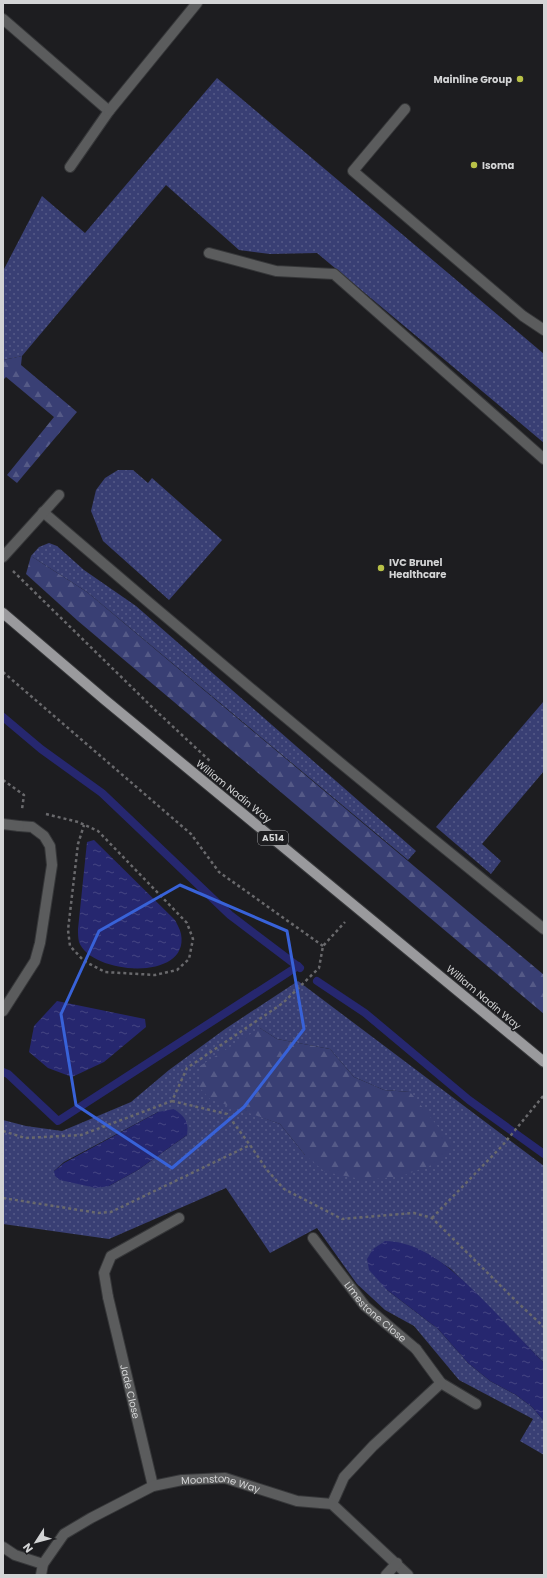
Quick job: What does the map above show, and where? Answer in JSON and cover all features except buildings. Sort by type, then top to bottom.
[{"type":"main road","name":"William Nadin Way","points":[[3,613],[544,1062]]},
{"type":"street","points":[[70,167],[109,111],[197,3]]},
{"type":"street","points":[[3,19],[109,111]]},
{"type":"street","points":[[405,109],[353,171],[523,316],[544,330]]},
{"type":"street","points":[[209,253],[276,271],[334,274],[544,458]]},
{"type":"street","points":[[3,556],[59,495]]},
{"type":"street","points":[[43,512],[192,640],[422,831],[544,929]]},
{"type":"street","points":[[3,824],[32,827],[44,836],[50,846],[52,864],[40,943],[35,961],[3,1011]]},
{"type":"street","name":"Jade Close","points":[[153,1486],[108,1297],[104,1273],[111,1256],[178,1218]]},
{"type":"street","name":"Limestone Close","points":[[313,1238],[365,1306],[416,1349],[441,1383],[476,1404]]},
{"type":"street","points":[[408,1575],[397,1563],[332,1504],[344,1477],[373,1446],[441,1383]]},
{"type":"street","name":"Moonstone Way","points":[[41,1575],[43,1564],[64,1534],[153,1486],[182,1480],[225,1478],[297,1501],[332,1504]]},
{"type":"street","points":[[3,1547],[15,1555],[43,1564]]},
{"type":"street","points":[[386,1575],[397,1563]]},
{"type":"path","points":[[9,566],[154,709],[216,766]]},
{"type":"path","points":[[3,672],[191,834],[219,872],[322,946]]},
{"type":"path","points":[[3,780],[24,795],[21,810],[29,812]]},
{"type":"path","points":[[43,814],[78,822],[98,831],[187,923],[193,939],[189,960],[177,970],[155,975],[105,972],[84,961],[70,946],[68,930],[78,844],[84,825]]},
{"type":"path","points":[[172,1100],[187,1068],[283,1003],[319,968],[322,946],[358,908]]},
{"type":"path","points":[[432,1218],[502,1146],[543,1099],[544,1095]]},
{"type":"path","points":[[3,1131],[25,1138],[81,1135],[172,1100],[227,1114],[267,1170],[284,1189],[342,1219],[414,1213],[432,1218],[544,1327]]},
{"type":"path","points":[[3,1198],[98,1213],[111,1212],[250,1145]]},
{"type":"highlighted area","points":[[180,885],[287,931],[304,1029],[244,1107],[172,1168],[76,1105],[61,1014],[99,931]]},
{"type":"green space","points":[[217,78],[544,354],[544,443],[317,253],[270,254],[239,250],[166,185],[22,356],[3,360],[3,271],[42,196],[85,233]]},
{"type":"green space","points":[[22,356],[21,365],[77,412],[17,483],[7,475],[54,417],[6,377],[3,380],[3,360]]},
{"type":"green space","points":[[118,470],[133,470],[148,483],[152,478],[222,540],[169,600],[103,541],[91,511],[96,490],[105,478]]},
{"type":"green space","points":[[49,543],[57,546],[84,570],[136,606],[416,851],[408,860],[87,592],[31,556],[39,547]]},
{"type":"green space","points":[[31,556],[87,592],[544,975],[544,1014],[78,621],[26,574]]},
{"type":"green space","points":[[544,701],[544,771],[482,844],[501,861],[491,874],[436,827]]},
{"type":"green space","points":[[298,981],[544,1166],[544,1363],[451,1269],[426,1253],[387,1290],[438,1329],[468,1363],[490,1381],[516,1395],[532,1407],[544,1421],[544,1455],[520,1441],[533,1419],[459,1380],[414,1326],[385,1310],[357,1284],[317,1228],[270,1253],[226,1188],[109,1239],[3,1224],[3,1120],[26,1126],[62,1131],[131,1102],[169,1070],[225,1029]],"holes":[[[260,1028],[277,1039],[330,1049],[354,1077],[384,1090],[410,1092],[305,1155],[280,1124],[259,1116]],[[158,1112],[187,1135],[138,1170],[109,1186],[54,1171],[64,1162]]]},
{"type":"green space","points":[[260,1028],[277,1039],[330,1049],[354,1077],[384,1090],[410,1092],[453,1145],[440,1162],[402,1176],[366,1180],[325,1172],[305,1155],[280,1124],[210,1099],[199,1087],[200,1066]]},
{"type":"water","points":[[94,840],[175,920],[181,934],[180,949],[171,960],[156,966],[138,968],[119,967],[101,961],[87,953],[79,942],[78,929],[87,842]]},
{"type":"water","points":[[57,1001],[145,1019],[146,1027],[104,1062],[72,1077],[48,1068],[29,1052],[34,1026]]},
{"type":"water","points":[[174,1109],[181,1114],[187,1123],[187,1135],[138,1170],[109,1186],[96,1188],[60,1180],[55,1176],[54,1171],[64,1163],[158,1112]]},
{"type":"water","points":[[385,1241],[401,1243],[417,1248],[446,1266],[471,1288],[544,1363],[544,1421],[532,1407],[516,1395],[490,1381],[468,1363],[438,1329],[387,1290],[369,1270],[367,1259],[373,1249]]},
{"type":"waterway","points":[[3,717],[41,749],[102,793],[230,915],[300,968]]},
{"type":"waterway","points":[[3,1072],[8,1074],[58,1121],[298,966]]},
{"type":"waterway","points":[[317,981],[365,1013],[469,1100],[544,1154]]},
{"type":"place","name":"Mainline Group","points":[[520,79]]},
{"type":"place","name":"Isoma","points":[[474,165]]},
{"type":"place","name":"IVC Brunel Healthcare","points":[[381,568]]}]
